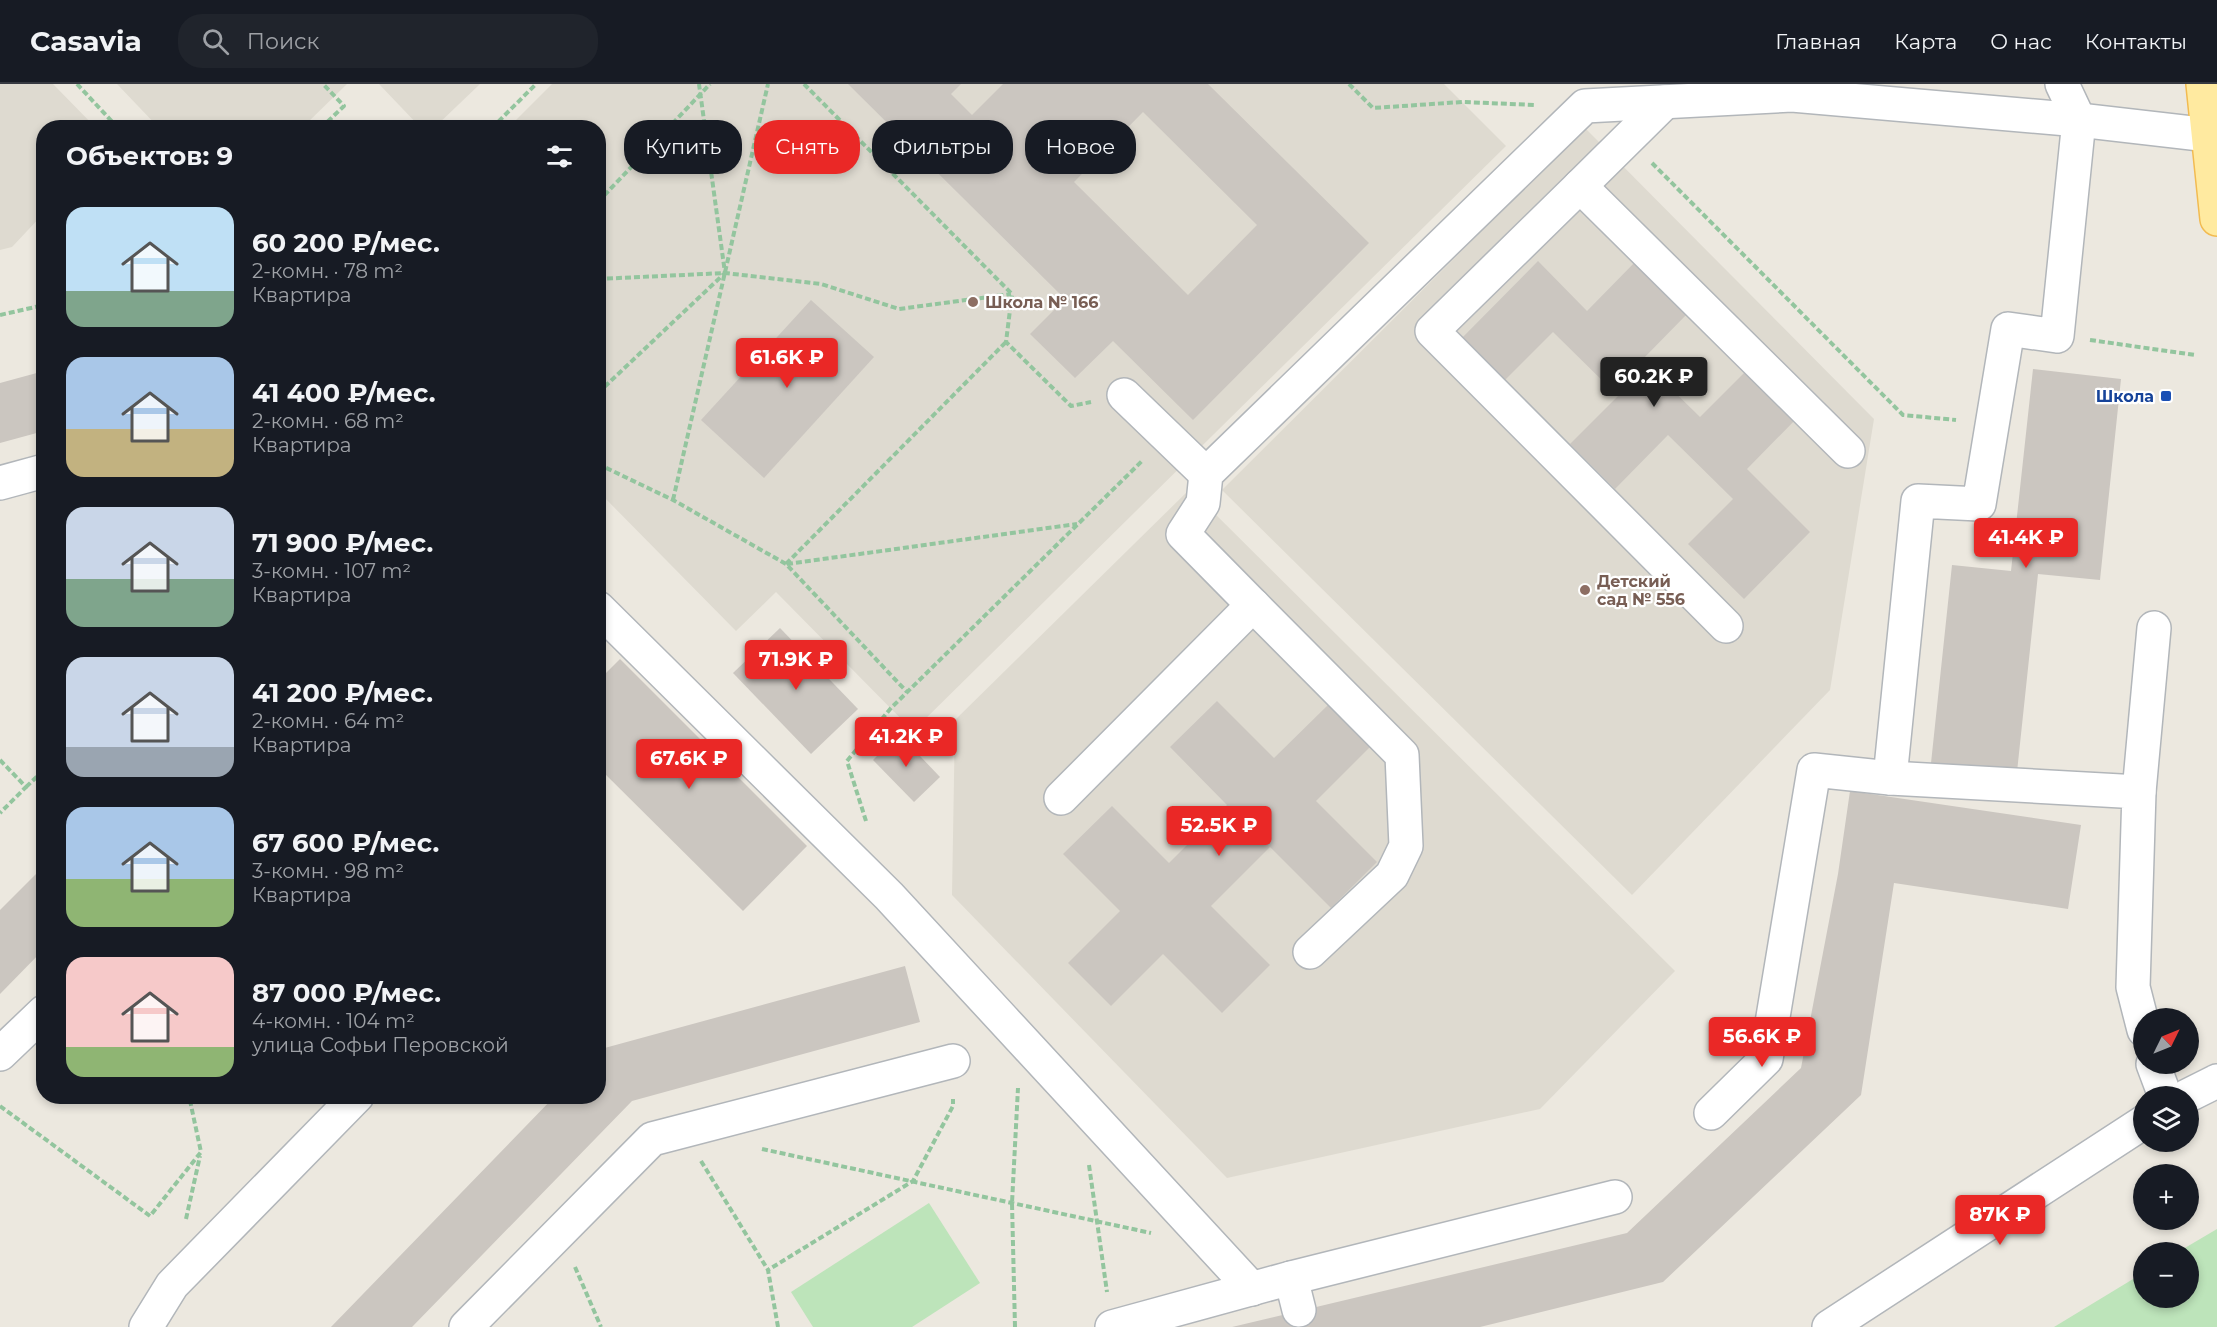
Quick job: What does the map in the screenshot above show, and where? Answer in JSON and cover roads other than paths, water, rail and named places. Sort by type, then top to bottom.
[{"type":"main road","points":[[2203,84],[2213,134],[2217,219]]},
{"type":"street","points":[[1890,778],[1918,501],[1979,504],[2008,329],[2057,336],[2079,120],[2062,84]]},
{"type":"street","points":[[1310,952],[1392,875],[1406,846],[1402,755],[1184,534],[1203,503],[1206,474],[1585,106],[1792,96],[2079,120],[2213,134]]},
{"type":"street","points":[[1665,102],[1432,331],[1726,626]]},
{"type":"street","points":[[1580,186],[1848,452]]},
{"type":"street","points":[[1124,395],[1206,474]]},
{"type":"street","points":[[0,483],[36,473]]},
{"type":"street","points":[[1061,798],[1253,605]]},
{"type":"street","points":[[606,616],[889,896],[1252,1289]]},
{"type":"street","points":[[2138,1008],[2133,987],[2139,792],[2154,628]]},
{"type":"street","points":[[1711,1113],[1766,1059],[1815,770],[1890,778],[2139,792]]},
{"type":"street","points":[[0,1054],[36,1020]]},
{"type":"street","points":[[466,1327],[652,1139],[953,1060]]},
{"type":"street","points":[[2199,1090],[2217,1081]]},
{"type":"street","points":[[146,1327],[172,1285],[349,1104]]},
{"type":"street","points":[[1829,1327],[2133,1129]]},
{"type":"street","points":[[1112,1327],[1291,1278],[1615,1197]]},
{"type":"street","points":[[1291,1278],[1299,1310]]},
{"type":"place","name":"Школа № 166","points":[[973,302]]},
{"type":"place","name":"Школа","points":[[2166,396]]},
{"type":"place","name":"Детский сад № 556","points":[[1585,590]]}]
